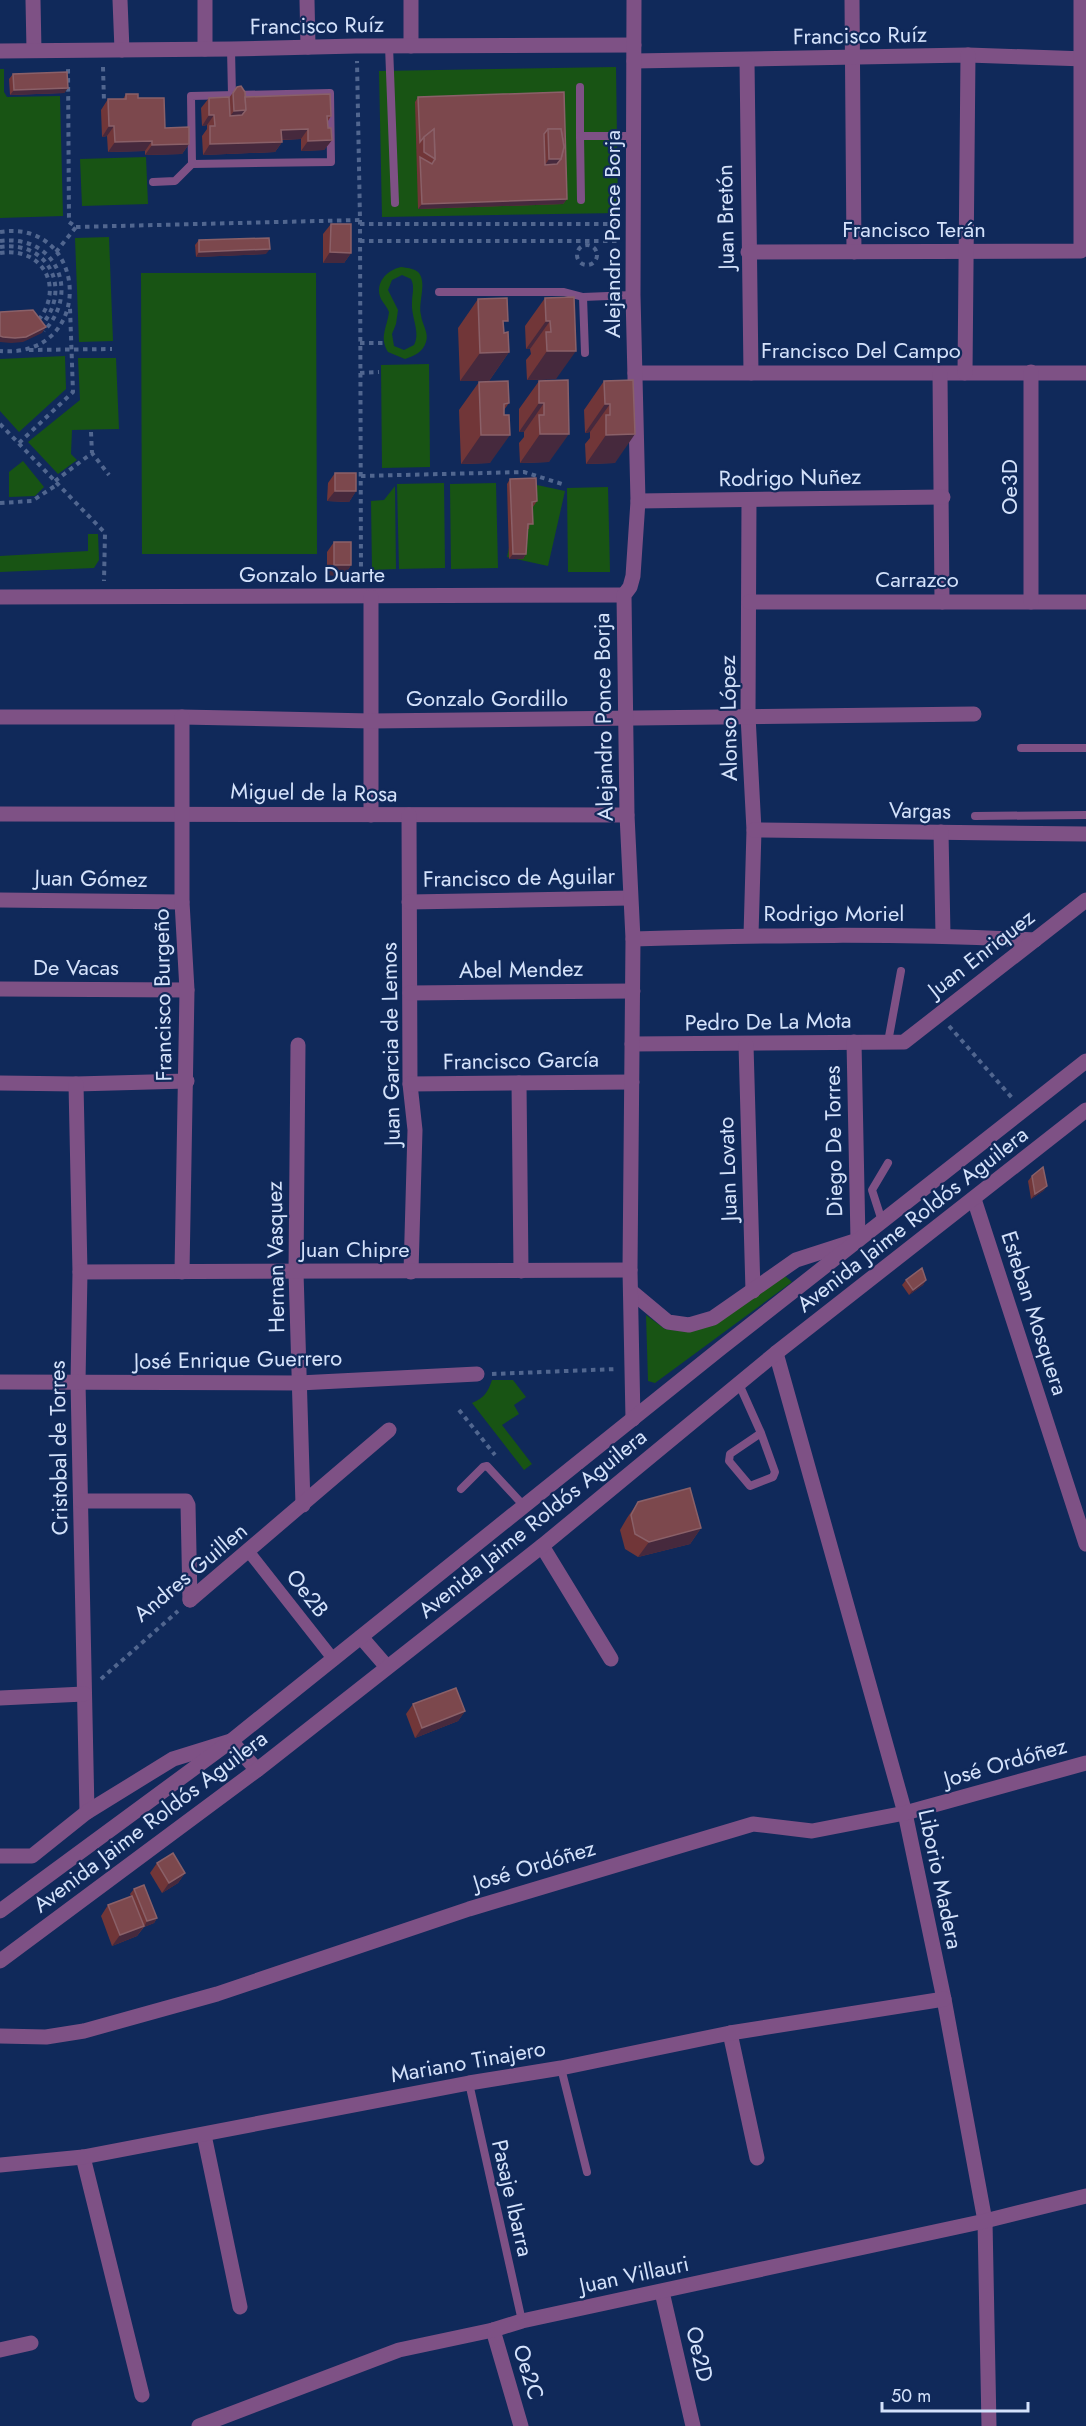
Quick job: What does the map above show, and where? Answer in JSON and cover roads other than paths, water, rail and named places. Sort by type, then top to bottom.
[{"type":"street","points":[[33,0],[34,50]]},
{"type":"street","points":[[120,0],[122,50]]},
{"type":"street","points":[[205,0],[205,49]]},
{"type":"street","points":[[307,0],[308,47]]},
{"type":"street","points":[[411,0],[411,46]]},
{"type":"street","name":"Alejandro Ponce Borja","points":[[633,1419],[630,1270],[633,939],[627,815],[624,595],[630,588],[633,576],[638,501],[633,296],[634,0]]},
{"type":"street","points":[[852,0],[854,252]]},
{"type":"street","points":[[1081,0],[1083,59]]},
{"type":"street","name":"Francisco Ruíz","points":[[0,51],[634,45]]},
{"type":"street","points":[[965,373],[968,55]]},
{"type":"street","name":"Francisco Ruíz","points":[[634,61],[747,61],[854,56],[968,55],[1083,59]]},
{"type":"street","name":"Francisco Terán","points":[[748,252],[1081,251],[1083,59]]},
{"type":"street","name":"Juan Bretón","points":[[747,61],[751,373]]},
{"type":"street","name":"Oe3D","points":[[1031,372],[1031,602]]},
{"type":"street","name":"Francisco Del Campo","points":[[635,373],[1086,372]]},
{"type":"street","points":[[940,374],[943,497],[942,602]]},
{"type":"street","name":"Rodrigo Nuñez","points":[[638,501],[943,497]]},
{"type":"street","name":"Alonso López","points":[[749,500],[748,716],[754,830],[751,935]]},
{"type":"street","name":"Gonzalo Duarte","points":[[0,597],[624,595]]},
{"type":"street","points":[[366,597],[371,721],[371,815]]},
{"type":"street","name":"Carrazco","points":[[749,602],[1086,602]]},
{"type":"street","name":"Gonzalo Gordillo","points":[[0,717],[182,717],[371,721],[974,714]]},
{"type":"street","name":"Francisco Burgeño","points":[[182,717],[182,902],[187,990],[182,1272]]},
{"type":"street","name":"Miguel de la Rosa","points":[[0,814],[627,815]]},
{"type":"street","name":"Juan Garcia de Lemos","points":[[409,815],[410,1084],[415,1140],[411,1272]]},
{"type":"street","name":"Vargas","points":[[754,830],[1086,834]]},
{"type":"street","points":[[941,832],[943,935]]},
{"type":"street","name":"Francisco de Aguilar","points":[[409,902],[630,897]]},
{"type":"street","name":"Juan Gómez","points":[[0,900],[182,902]]},
{"type":"street","name":"Juan Enriquez","points":[[904,1042],[1086,900]]},
{"type":"street","name":"Rodrigo Moriel","points":[[633,939],[751,935],[943,935],[1035,940]]},
{"type":"street","name":"De Vacas","points":[[0,989],[187,990]]},
{"type":"street","name":"Abel Mendez","points":[[410,993],[633,990]]},
{"type":"street","name":"Diego De Torres","points":[[854,1042],[858,1240]]},
{"type":"street","name":"Pedro De La Mota","points":[[633,1044],[746,1045],[904,1042]]},
{"type":"street","name":"Hernan Vasquez","points":[[298,1045],[296,1272],[303,1505]]},
{"type":"street","name":"Juan Lovato","points":[[746,1045],[753,1292]]},
{"type":"street","name":"Avenida Jaime Roldós Aguilera","points":[[0,1911],[231,1741],[858,1240],[1086,1061]]},
{"type":"street","points":[[0,1083],[76,1084],[187,1081]]},
{"type":"street","name":"Francisco García","points":[[410,1084],[632,1082]]},
{"type":"street","points":[[519,1083],[521,1270]]},
{"type":"street","name":"Cristobal de Torres","points":[[76,1084],[80,1272],[78,1382],[87,1812]]},
{"type":"street","name":"Avenida Jaime Roldós Aguilera","points":[[0,1961],[256,1770],[542,1546],[776,1353],[1086,1110]]},
{"type":"street","name":"Esteban Mosquera","points":[[974,1199],[1086,1544]]},
{"type":"street","points":[[632,1292],[668,1322],[689,1325],[713,1318],[796,1260],[858,1240]]},
{"type":"street","name":"Juan Chipre","points":[[80,1272],[630,1270]]},
{"type":"street","name":"Liborio Madera","points":[[776,1353],[905,1813],[944,1999],[985,2221],[989,2426]]},
{"type":"street","name":"José Enrique Guerrero","points":[[0,1382],[299,1383],[477,1374]]},
{"type":"street","name":"Andres Guillen","points":[[81,1502],[186,1501],[188,1504],[190,1600],[249,1552],[388,1430]]},
{"type":"street","points":[[542,1546],[611,1659]]},
{"type":"street","name":"Oe2B","points":[[249,1552],[334,1660]]},
{"type":"street","points":[[361,1637],[387,1667]]},
{"type":"street","points":[[0,1698],[84,1694]]},
{"type":"street","points":[[0,1856],[32,1856],[87,1812],[172,1760],[231,1741],[256,1770]]},
{"type":"street","name":"José Ordóñez","points":[[0,2036],[46,2037],[84,2031],[217,1994],[469,1908],[753,1824],[812,1831],[905,1813],[1086,1762]]},
{"type":"street","name":"Mariano Tinajero","points":[[0,2165],[83,2157],[469,2083],[561,2068],[729,2033],[944,1999]]},
{"type":"street","points":[[729,2033],[757,2158]]},
{"type":"street","points":[[204,2135],[240,2307]]},
{"type":"street","points":[[83,2157],[142,2395]]},
{"type":"street","name":"Juan Villauri","points":[[199,2426],[399,2350],[493,2330],[522,2321],[985,2221],[1086,2196]]},
{"type":"street","name":"Oe2D","points":[[662,2292],[693,2426]]},
{"type":"street","name":"Oe2C","points":[[493,2330],[521,2426]]},
{"type":"street","points":[[0,2350],[31,2343]]},
{"type":"lane","points":[[389,46],[395,203]]},
{"type":"lane","points":[[231,49],[232,95]]},
{"type":"lane","points":[[580,87],[581,200]]},
{"type":"lane","points":[[153,182],[175,181],[192,164],[331,162],[330,93],[191,96],[192,164]]},
{"type":"lane","points":[[580,136],[634,136]]},
{"type":"lane","points":[[439,292],[564,292],[583,297],[633,296]]},
{"type":"lane","points":[[583,297],[585,353]]},
{"type":"lane","points":[[1022,748],[1086,748]]},
{"type":"lane","points":[[975,816],[1086,815]]},
{"type":"lane","points":[[888,1042],[901,971]]},
{"type":"lane","points":[[882,1221],[872,1190],[888,1163]]},
{"type":"lane","points":[[739,1384],[761,1433],[775,1472],[773,1477],[750,1486],[729,1461],[729,1457],[761,1433]]},
{"type":"lane","points":[[461,1489],[483,1467],[487,1466],[524,1506]]},
{"type":"lane","points":[[561,2068],[587,2172]]},
{"type":"lane","name":"Pasaje Ibarra","points":[[469,2083],[522,2321]]}]
